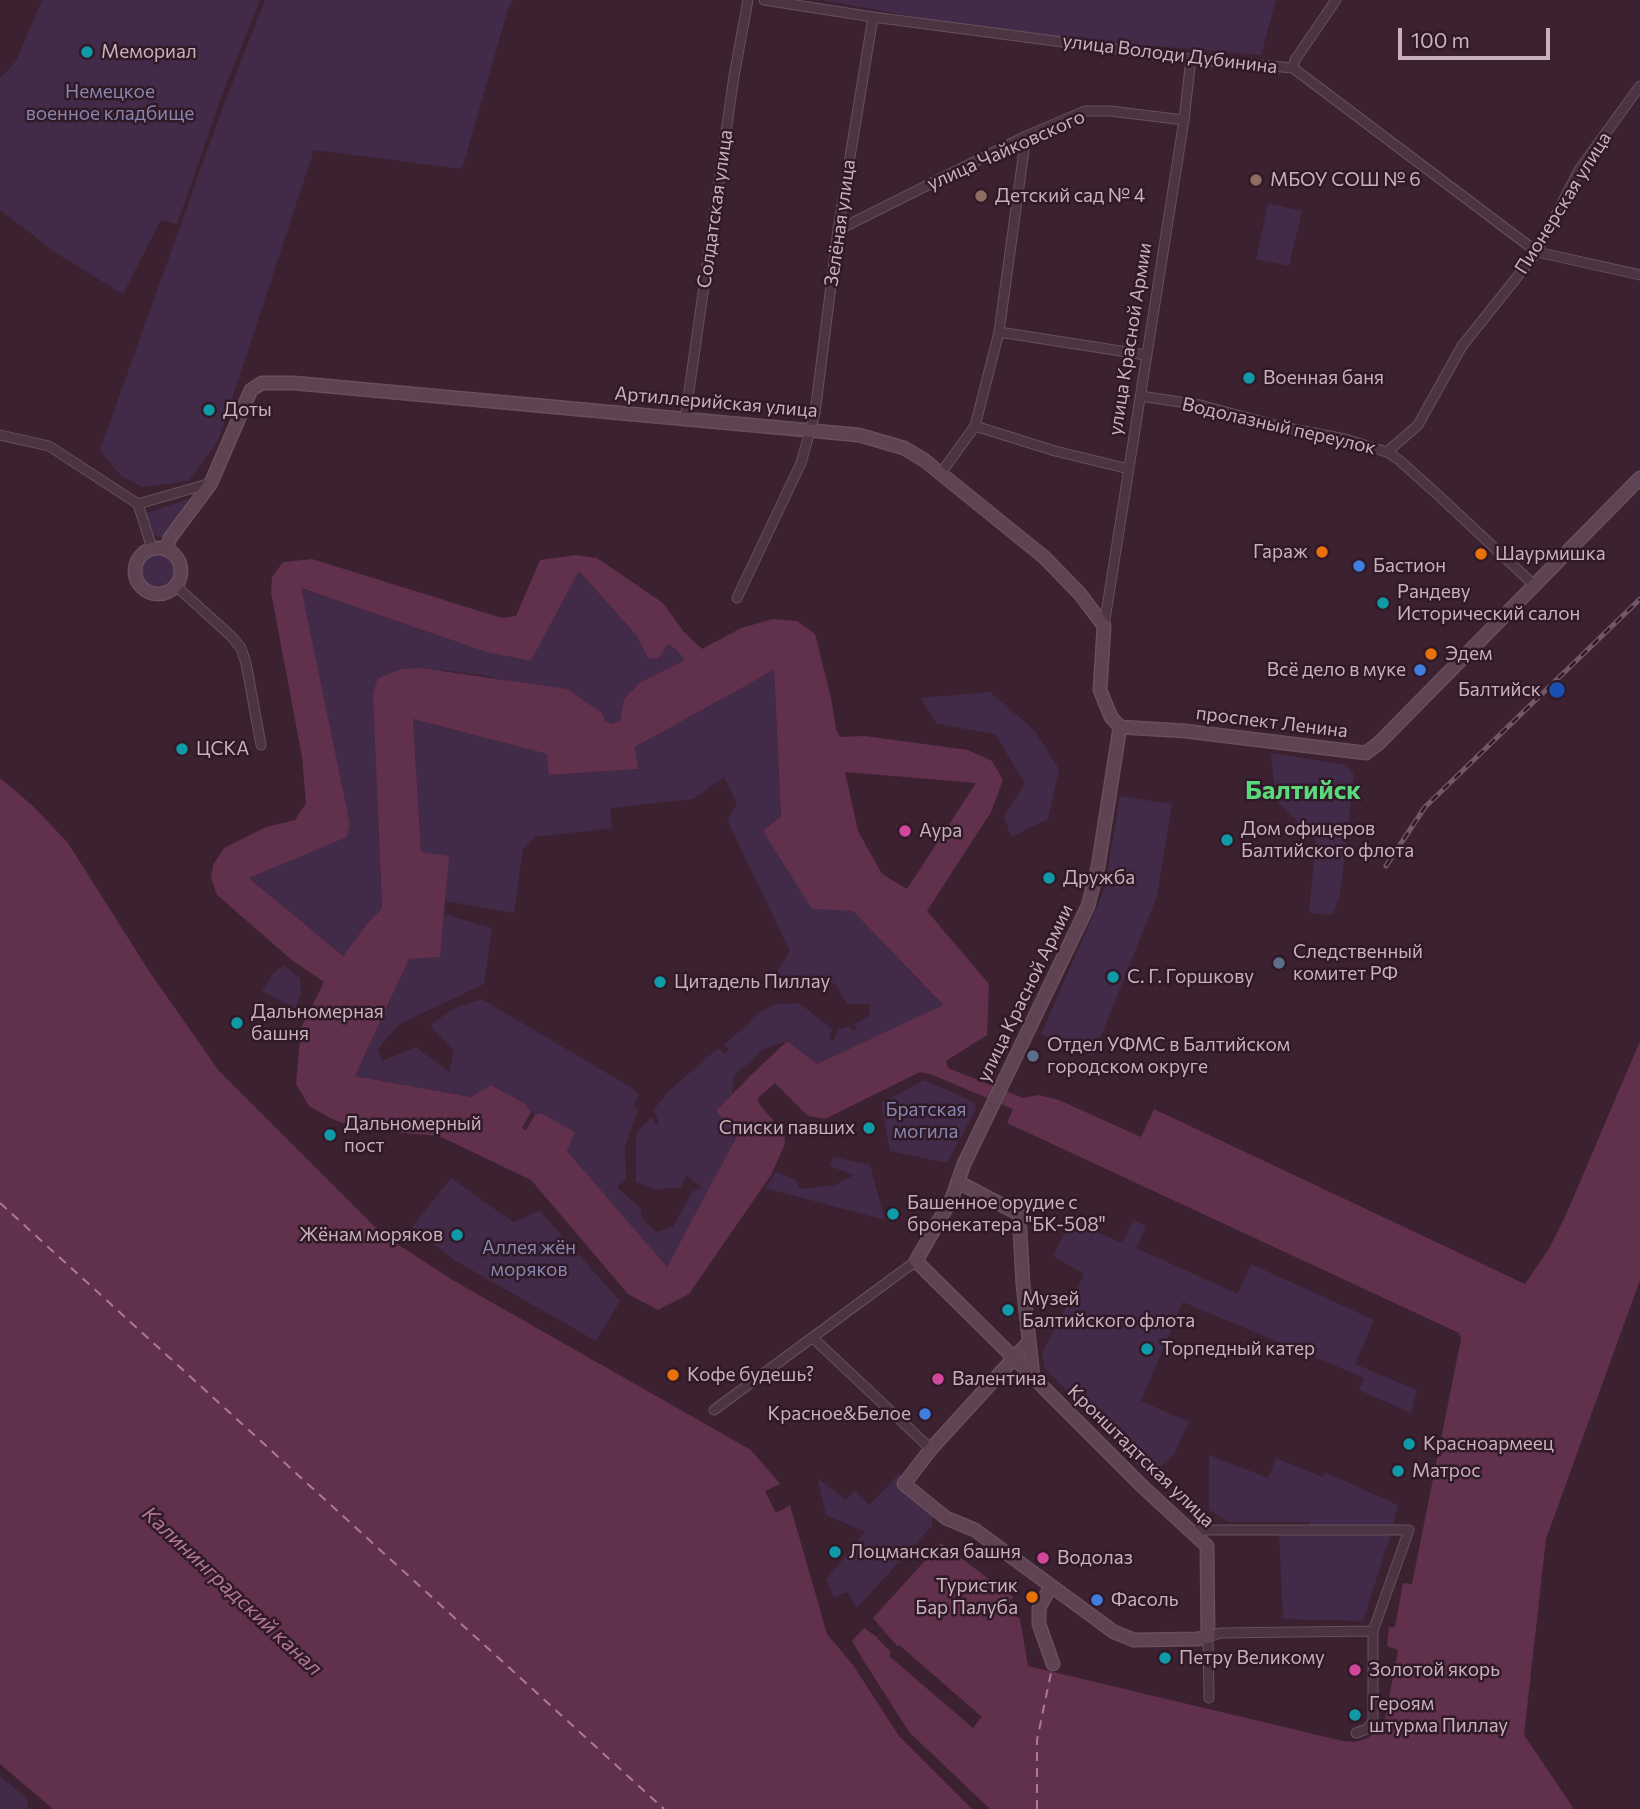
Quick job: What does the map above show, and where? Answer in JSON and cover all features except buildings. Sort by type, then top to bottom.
[{"type":"street","name":"Солдатская улица","points":[[685,419],[734,76],[748,0]]},
{"type":"street","name":"улица Володи Дубинина","points":[[764,0],[1191,59],[1293,68],[1537,251],[1640,275]]},
{"type":"street","points":[[1293,68],[1295,60],[1336,0]]},
{"type":"street","name":"Зелёная улица","points":[[737,598],[801,463],[815,413],[838,230],[873,17]]},
{"type":"street","name":"улица Красной Армии","points":[[1104,625],[1184,120],[1191,59]]},
{"type":"street","name":"Пионерская улица","points":[[1387,453],[1419,425],[1462,346],[1537,251],[1579,170],[1640,86]]},
{"type":"street","name":"улица Чайковского","points":[[838,230],[1026,136],[1085,111],[1110,111],[1184,120]]},
{"type":"street","points":[[941,473],[975,426],[999,332],[1026,136]]},
{"type":"street","points":[[999,332],[1146,355]]},
{"type":"street","name":"Артиллерийская улица","points":[[166,549],[170,538],[211,483],[251,390],[262,383],[303,384],[859,435],[904,448],[941,473],[1044,557],[1080,594],[1104,625]]},
{"type":"street","name":"Водолазный переулок","points":[[1140,396],[1200,405],[1282,427],[1345,439],[1387,453],[1399,460],[1438,495],[1534,585]]},
{"type":"street","points":[[975,426],[1055,451],[1129,468]]},
{"type":"street","points":[[0,435],[49,446],[138,503],[152,548]]},
{"type":"street","name":"проспект Ленина","points":[[1120,727],[1185,731],[1366,753],[1640,478]]},
{"type":"street","points":[[138,503],[211,483]]},
{"type":"street","points":[[152,548],[166,549],[179,561],[180,578],[176,586],[161,594],[144,589],[139,583],[135,566],[144,552],[152,548]]},
{"type":"street","points":[[176,586],[231,636],[240,648],[246,663],[261,745]]},
{"type":"street","points":[[1104,625],[1100,690],[1111,718],[1120,727]]},
{"type":"street","name":"улица Красной Армии","points":[[714,1410],[916,1261],[953,1198],[964,1164],[1088,906],[1098,867],[1120,727]]},
{"type":"street","points":[[958,1182],[1019,1214],[1033,1377]]},
{"type":"street","name":"Кронштадтская улица","points":[[916,1261],[1143,1487],[1207,1546],[1208,1637]]},
{"type":"street","points":[[813,1338],[931,1449]]},
{"type":"street","points":[[1030,1342],[931,1449],[904,1485],[946,1518],[975,1530],[1114,1632],[1134,1640],[1197,1639],[1220,1633],[1373,1631]]},
{"type":"street","points":[[1189,1530],[1409,1530],[1373,1631],[1373,1721],[1367,1729],[1356,1733]]},
{"type":"street","points":[[1051,1586],[1038,1608],[1039,1624],[1053,1664]]},
{"type":"street","points":[[1208,1637],[1209,1698]]},
{"type":"green space","name":"Немецкое военное кладбище","points":[[42,0],[260,0],[225,87],[177,224],[161,220],[123,294],[59,255],[0,210],[0,78],[16,61]]},
{"type":"green space","points":[[265,0],[513,0],[508,9],[462,169],[314,150],[218,441],[189,481],[143,487],[121,476],[100,450],[221,112]]},
{"type":"green space","points":[[822,0],[1276,0],[1261,55],[1010,34]]},
{"type":"green space","points":[[1268,203],[1302,211],[1289,266],[1256,259]]},
{"type":"green space","points":[[194,497],[165,536],[158,537],[153,534],[146,513]]},
{"type":"green space","points":[[158,553],[171,558],[176,571],[171,584],[158,589],[145,584],[140,571],[145,558]]},
{"type":"green space","points":[[579,571],[636,635],[648,658],[668,644],[686,660],[641,682],[624,699],[620,721],[612,724],[514,682],[483,675],[421,668],[377,789],[382,908],[343,956],[249,878],[346,837],[350,824],[300,588],[486,652],[531,661]]},
{"type":"green space","points":[[774,670],[781,817],[763,831],[853,910],[943,1006],[817,1064],[787,1041],[764,1049],[734,1076],[732,1094],[716,1111],[737,1136],[667,1268],[567,1151],[575,1132],[541,1113],[535,1115],[525,1104],[355,1076],[409,959],[440,954],[444,914],[492,928],[484,984],[398,1025],[378,1049],[382,1061],[416,1047],[449,1072],[454,1050],[430,1025],[456,1007],[482,999],[635,1090],[639,1096],[633,1106],[638,1110],[625,1147],[626,1179],[617,1187],[641,1209],[642,1219],[656,1232],[673,1227],[692,1192],[702,1187],[687,1176],[681,1187],[656,1190],[636,1182],[636,1135],[649,1119],[653,1118],[656,1125],[659,1124],[654,1109],[671,1089],[716,1050],[720,1049],[724,1054],[727,1052],[729,1049],[724,1045],[762,1011],[776,1004],[799,1003],[832,1029],[829,1041],[833,1040],[839,1029],[849,1026],[853,1031],[856,1030],[854,1024],[870,1016],[869,1004],[847,1004],[836,984],[804,976],[797,986],[773,978],[790,951],[727,820],[737,804],[724,777],[693,799],[610,808],[612,828],[535,837],[523,849],[514,913],[445,901],[448,856],[421,853],[413,719],[547,754],[550,775],[637,769],[635,747]]},
{"type":"green space","points":[[990,692],[1034,730],[1059,769],[1048,819],[1011,837],[1004,816],[1025,784],[995,734],[937,724],[920,698]]},
{"type":"green space","points":[[1271,753],[1346,765],[1354,775],[1340,896],[1332,915],[1309,913],[1316,840],[1276,800]]},
{"type":"green space","points":[[1120,796],[1172,804],[1157,896],[1093,1056],[1041,1034],[1105,888]]},
{"type":"green space","points":[[284,965],[300,978],[301,993],[296,1009],[262,991],[274,972]]},
{"type":"green space","name":"Братская могила","points":[[925,1080],[975,1103],[976,1109],[947,1163],[890,1151],[881,1103]]},
{"type":"green space","points":[[833,1157],[870,1165],[885,1220],[765,1188],[776,1172],[795,1179],[800,1189],[835,1185],[854,1175],[830,1166]]},
{"type":"green space","name":"Аллея жён моряков","points":[[451,1178],[513,1222],[540,1211],[620,1301],[596,1341],[454,1260],[412,1227]]},
{"type":"green space","points":[[1070,1220],[1122,1243],[1133,1220],[1146,1226],[1136,1248],[1238,1294],[1251,1264],[1374,1320],[1355,1364],[1417,1390],[1411,1413],[1359,1390],[1364,1378],[1183,1302],[1141,1401],[1189,1422],[1174,1454],[1149,1477],[1044,1367],[1042,1353],[1084,1274],[1053,1256]]},
{"type":"green space","points":[[1209,1455],[1268,1478],[1276,1458],[1322,1477],[1325,1472],[1398,1505],[1363,1621],[1283,1619],[1279,1534],[1310,1535],[1310,1522],[1228,1522],[1209,1510]]},
{"type":"green space","points":[[899,1474],[940,1504],[933,1514],[932,1526],[857,1608],[847,1592],[834,1597],[826,1580],[865,1532],[826,1515],[817,1478],[846,1500],[854,1491],[869,1505]]},
{"type":"green space","points":[[0,1776],[28,1799],[27,1809],[0,1809]]},
{"type":"water","name":"Калининградский канал","points":[[576,555],[597,558],[663,603],[684,632],[702,649],[741,628],[773,619],[797,621],[815,634],[840,737],[865,736],[968,750],[992,761],[1003,780],[991,812],[927,911],[989,984],[987,1035],[946,1061],[948,1068],[1023,1098],[1038,1095],[1059,1100],[1141,1137],[1154,1109],[1525,1284],[1550,1247],[1565,1217],[1640,1041],[1640,1280],[1546,1539],[1524,1735],[1574,1809],[53,1809],[0,1764],[0,778],[33,806],[68,843],[149,971],[219,1071],[383,1235],[456,1282],[751,1450],[780,1484],[765,1491],[776,1513],[790,1505],[827,1634],[853,1665],[862,1658],[852,1641],[864,1628],[877,1637],[884,1631],[873,1618],[941,1543],[1013,1597],[1006,1607],[1020,1619],[1028,1666],[1343,1741],[1355,1742],[1368,1738],[1384,1724],[1398,1650],[1387,1646],[1389,1627],[1395,1627],[1403,1583],[1412,1584],[1461,1339],[1459,1333],[1007,1123],[1013,1109],[920,1072],[825,1119],[808,1116],[775,1083],[758,1098],[759,1104],[784,1133],[785,1144],[771,1175],[689,1294],[658,1310],[628,1294],[531,1180],[439,1136],[359,1129],[332,1119],[309,1106],[296,1084],[301,1028],[324,982],[293,961],[217,895],[211,878],[213,865],[224,848],[266,827],[295,820],[306,803],[302,757],[271,592],[272,577],[283,562],[312,559],[502,618],[516,616],[540,560]],"holes":[[[579,571],[636,635],[648,658],[658,659],[668,644],[685,660],[641,682],[624,699],[620,721],[612,724],[605,721],[602,713],[567,689],[421,668],[401,669],[378,678],[373,693],[382,908],[343,956],[249,878],[347,837],[350,824],[301,588],[486,652],[531,661]],[[774,670],[781,816],[763,831],[812,909],[853,911],[943,1005],[817,1064],[787,1041],[750,1076],[716,1111],[737,1136],[667,1267],[567,1151],[575,1132],[541,1113],[535,1115],[526,1130],[522,1128],[531,1112],[525,1104],[491,1085],[471,1097],[355,1076],[409,959],[440,957],[449,856],[421,852],[413,719],[547,754],[549,775],[638,769],[635,747]],[[845,772],[976,783],[907,889],[882,874],[858,831]]]},
{"type":"pier","points":[[884,1631],[897,1646],[982,1717],[973,1728],[889,1656],[891,1652],[877,1638]]},
{"type":"pier","points":[[862,1658],[909,1732],[990,1809],[972,1809],[899,1736],[853,1665]]},
{"type":"ferry route","points":[[0,1203],[664,1809]]},
{"type":"ferry route","points":[[1037,1809],[1037,1740],[1052,1668]]},
{"type":"railway","points":[[1386,866],[1425,807],[1640,599]]},
{"type":"place","name":"Мемориал","points":[[87,52]]},
{"type":"place","name":"МБОУ СОШ № 6","points":[[1256,180]]},
{"type":"place","name":"Детский сад № 4","points":[[981,196]]},
{"type":"place","name":"Военная баня","points":[[1249,378]]},
{"type":"place","name":"Доты","points":[[209,410]]},
{"type":"place","name":"Гараж","points":[[1322,552]]},
{"type":"place","name":"Шаурмишка","points":[[1481,554]]},
{"type":"place","name":"Бастион","points":[[1359,566]]},
{"type":"place","name":"Рандеву Исторический салон","points":[[1383,603]]},
{"type":"place","name":"Эдем","points":[[1431,654]]},
{"type":"place","name":"Всё дело в муке","points":[[1420,670]]},
{"type":"place","name":"Балтийск","points":[[1557,690]]},
{"type":"place","name":"ЦСКА","points":[[182,749]]},
{"type":"place","name":"Аура","points":[[905,831]]},
{"type":"place","name":"Дом офицеров Балтийского флота","points":[[1227,840]]},
{"type":"place","name":"Дружба","points":[[1049,878]]},
{"type":"place","name":"Следственный комитет РФ","points":[[1279,963]]},
{"type":"place","name":"С. Г. Горшкову","points":[[1113,977]]},
{"type":"place","name":"Цитадель Пиллау","points":[[660,982]]},
{"type":"place","name":"Дальномерная башня","points":[[237,1023]]},
{"type":"place","name":"Отдел УФМС в Балтийском городском округе","points":[[1033,1056]]},
{"type":"place","name":"Списки павших","points":[[869,1128]]},
{"type":"place","name":"Дальномерный пост","points":[[330,1135]]},
{"type":"place","name":"Башенное орудие с бронекатера \"БК-508\"","points":[[893,1214]]},
{"type":"place","name":"Жёнам моряков","points":[[457,1235]]},
{"type":"place","name":"Музей Балтийского флота","points":[[1008,1310]]},
{"type":"place","name":"Торпедный катер","points":[[1147,1349]]},
{"type":"place","name":"Кофе будешь?","points":[[673,1375]]},
{"type":"place","name":"Валентина","points":[[938,1379]]},
{"type":"place","name":"Красное&Белое","points":[[925,1414]]},
{"type":"place","name":"Красноармеец","points":[[1409,1444]]},
{"type":"place","name":"Матрос","points":[[1398,1471]]},
{"type":"place","name":"Лоцманская башня","points":[[835,1552]]},
{"type":"place","name":"Водолаз","points":[[1043,1558]]},
{"type":"place","name":"Туристик Бар Палуба","points":[[1032,1597]]},
{"type":"place","name":"Фасоль","points":[[1097,1600]]},
{"type":"place","name":"Петру Великому","points":[[1165,1658]]},
{"type":"place","name":"Золотой якорь","points":[[1355,1670]]},
{"type":"place","name":"Героям штурма Пиллау","points":[[1355,1715]]},
{"type":"district","name":"Балтийск","points":[[1303,790]]}]
